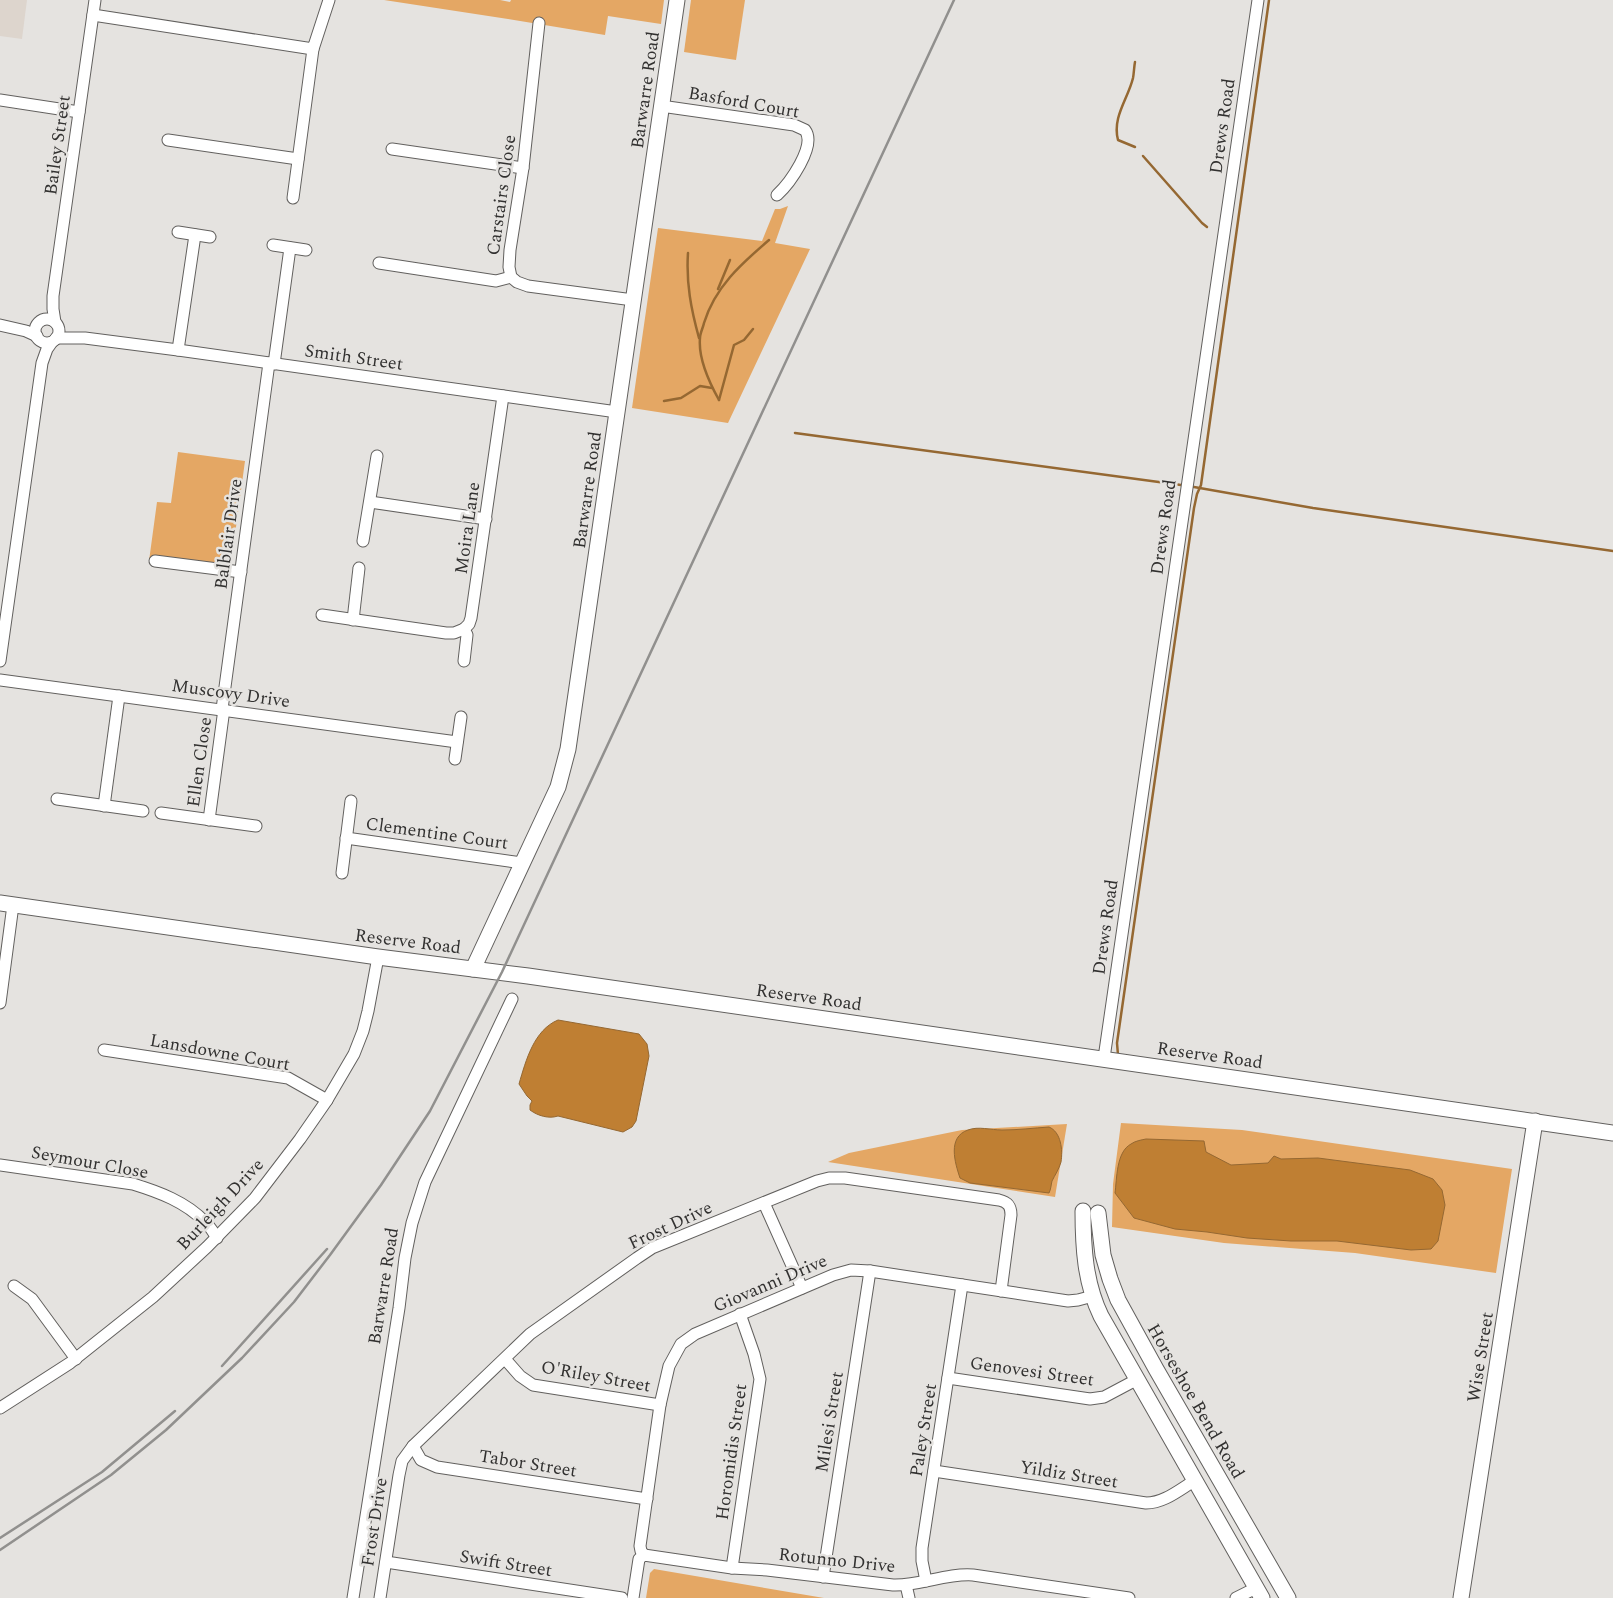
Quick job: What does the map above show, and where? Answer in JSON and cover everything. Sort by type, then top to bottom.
[{"type":"street","name":"Bailey Street","points":[[49,323],[95,0]]},
{"type":"street","points":[[293,198],[313,49],[329,0]]},
{"type":"street","name":"Barwarre Road","points":[[473,968],[558,787],[568,749],[677,0]]},
{"type":"street","name":"Drews Road","points":[[1104,1058],[1258,0]]},
{"type":"street","points":[[93,15],[313,49]]},
{"type":"street","name":"Carstairs Close","points":[[540,24],[523,168],[510,250],[509,267],[511,277],[517,282],[528,286],[633,300]]},
{"type":"street","points":[[0,100],[79,112]]},
{"type":"street","name":"Basford Court","points":[[662,106],[794,125],[805,130],[808,135],[807,148],[791,180],[777,195]]},
{"type":"street","points":[[168,140],[298,159]]},
{"type":"street","points":[[392,149],[523,168]]},
{"type":"street","points":[[178,232],[210,237]]},
{"type":"street","points":[[178,350],[195,235]]},
{"type":"street","points":[[273,246],[306,250]]},
{"type":"street","name":"Balblair Drive","points":[[223,709],[241,572],[290,248]]},
{"type":"street","points":[[379,263],[496,281],[511,277]]},
{"type":"street","name":"Bailey Street","points":[[42,363],[36,327],[49,323]]},
{"type":"street","name":"Bailey Street","points":[[0,661],[42,363],[47,349],[59,330],[49,323]]},
{"type":"street","points":[[4,326],[49,323]]},
{"type":"street","name":"Smith Street","points":[[49,323],[69,333],[85,338],[617,412]]},
{"type":"street","points":[[4,326],[38,338],[46,343],[54,340]]},
{"type":"street","name":"Smith Street","points":[[54,340],[85,338]]},
{"type":"street","name":"Moira Lane","points":[[464,661],[467,635],[464,629],[469,624],[471,618],[503,396]]},
{"type":"street","points":[[363,541],[377,456]]},
{"type":"street","points":[[370,502],[486,519]]},
{"type":"street","points":[[154,561],[241,572]]},
{"type":"street","points":[[353,620],[359,568]]},
{"type":"street","points":[[322,615],[454,633],[464,629]]},
{"type":"street","name":"Muscovy Drive","points":[[0,680],[457,742]]},
{"type":"street","points":[[104,806],[119,696]]},
{"type":"street","name":"Ellen Close","points":[[208,820],[223,709]]},
{"type":"street","points":[[455,759],[461,717]]},
{"type":"street","points":[[56,799],[143,811]]},
{"type":"street","name":"Clementine Court","points":[[342,873],[351,800]]},
{"type":"street","name":"Ellen Close","points":[[161,813],[256,826]]},
{"type":"street","name":"Clementine Court","points":[[346,838],[522,863]]},
{"type":"street","points":[[0,1003],[7,904]]},
{"type":"street","name":"Reserve Road","points":[[7,904],[378,957],[473,968],[1613,1133]]},
{"type":"street","name":"Burleigh Drive","points":[[0,1408],[76,1359],[153,1297],[216,1238],[255,1198],[327,1100],[354,1054],[363,1031],[378,957]]},
{"type":"street","name":"Barwarre Road","points":[[353,1598],[412,1223],[425,1182],[512,999]]},
{"type":"street","name":"Lansdowne Court","points":[[104,1050],[288,1078],[327,1100]]},
{"type":"street","name":"Wise Street","points":[[1461,1598],[1535,1122]]},
{"type":"street","name":"Seymour Close","points":[[0,1164],[133,1184],[154,1190],[177,1201],[198,1215],[207,1223],[216,1238]]},
{"type":"street","name":"Frost Drive","points":[[380,1598],[400,1468],[402,1461],[413,1446],[530,1334],[644,1253],[822,1179],[836,1177],[1006,1202],[1011,1208],[1012,1214],[1001,1291]]},
{"type":"street","points":[[764,1203],[802,1288]]},
{"type":"street","name":"Horseshoe Bend Road","points":[[1259,1593],[1100,1316],[1093,1296],[1085,1254],[1090,1212],[1113,1289],[1156,1369],[1288,1598]]},
{"type":"street","name":"Giovanni Drive","points":[[644,1555],[640,1546],[646,1499],[660,1405],[669,1366],[681,1344],[695,1334],[846,1271],[870,1271],[1068,1300],[1078,1300],[1093,1296]]},
{"type":"street","name":"Milesi Street","points":[[823,1577],[870,1271]]},
{"type":"street","name":"Paley Street","points":[[926,1581],[922,1561],[922,1548],[962,1285]]},
{"type":"street","points":[[14,1286],[32,1299],[76,1359]]},
{"type":"street","points":[[1093,1296],[1113,1289]]},
{"type":"street","name":"Horomidis Street","points":[[732,1568],[760,1379],[754,1354],[740,1314]]},
{"type":"street","name":"O'Riley Street","points":[[504,1359],[520,1376],[533,1385],[660,1405]]},
{"type":"street","points":[[1136,1380],[1156,1369]]},
{"type":"street","name":"Genovesi Street","points":[[948,1378],[1090,1399],[1104,1397],[1136,1380]]},
{"type":"street","name":"Tabor Street","points":[[413,1446],[422,1460],[437,1467],[646,1499]]},
{"type":"street","name":"Yildiz Street","points":[[934,1471],[1146,1502],[1165,1499],[1194,1481]]},
{"type":"street","points":[[633,1598],[639,1560],[644,1555]]},
{"type":"street","name":"Rotunno Drive","points":[[644,1555],[732,1568],[767,1570],[896,1585],[960,1574],[973,1575],[1129,1598]]},
{"type":"street","name":"Swift Street","points":[[386,1562],[622,1598]]},
{"type":"street","points":[[1236,1598],[1259,1593],[1276,1577]]},
{"type":"street","points":[[906,1584],[909,1598]]},
{"type":"shaded area","points":[[0,0],[27,0],[22,39],[0,36]]},
{"type":"shaded area","points":[[384,0],[500,0],[510,2],[511,0],[664,0],[661,24],[608,16],[605,35]]},
{"type":"shaded area","points":[[691,0],[745,0],[736,60],[684,52]]},
{"type":"shaded area","points":[[788,206],[775,243],[810,249],[728,423],[632,408],[658,228],[762,241],[775,209]]},
{"type":"shaded area","points":[[178,452],[245,461],[230,571],[149,561],[157,502],[171,503]]},
{"type":"shaded area","points":[[558,1020],[639,1034],[647,1044],[649,1056],[636,1121],[632,1127],[623,1132],[558,1116],[544,1116],[530,1110],[532,1101],[519,1084],[528,1056],[537,1038]]},
{"type":"shaded area","points":[[1121,1123],[1242,1130],[1512,1169],[1496,1273],[1355,1253],[1224,1243],[1112,1227],[1113,1184]]},
{"type":"shaded area","points":[[1067,1124],[1055,1197],[828,1162],[849,1153],[962,1130]]},
{"type":"shaded area","points":[[1049,1127],[1059,1137],[1062,1152],[1061,1162],[1052,1181],[1049,1193],[970,1183],[960,1178],[954,1151],[957,1138],[961,1133],[976,1128],[1008,1130]]},
{"type":"shaded area","points":[[1146,1139],[1204,1141],[1206,1152],[1231,1165],[1268,1163],[1274,1156],[1281,1159],[1318,1158],[1410,1170],[1433,1179],[1442,1190],[1445,1205],[1438,1241],[1431,1249],[1411,1250],[1337,1241],[1291,1241],[1247,1238],[1175,1229],[1134,1218],[1115,1193],[1117,1173],[1122,1153],[1126,1148],[1134,1142]]},
{"type":"shaded area","points":[[654,1569],[824,1598],[646,1598],[650,1573]]},
{"type":"waterway","points":[[1118,1055],[1117,1043],[1194,508],[1201,485],[1269,0]]},
{"type":"waterway","points":[[1135,62],[1131,86],[1121,108],[1117,124],[1118,140],[1135,147]]},
{"type":"waterway","points":[[1143,156],[1207,227]]},
{"type":"waterway","points":[[719,400],[702,362],[701,332],[709,310],[722,287],[739,267],[769,240]]},
{"type":"waterway","points":[[688,253],[690,296],[699,338]]},
{"type":"waterway","points":[[718,289],[730,260]]},
{"type":"waterway","points":[[719,400],[734,345],[744,340],[753,329]]},
{"type":"waterway","points":[[664,401],[681,398],[700,386],[712,388]]},
{"type":"waterway","points":[[795,433],[1181,485]]},
{"type":"waterway","points":[[1194,487],[1313,508],[1613,551]]},
{"type":"railway","points":[[0,1550],[111,1475],[166,1430],[242,1358],[294,1302],[330,1255],[381,1185],[430,1111],[502,972],[954,0]]},
{"type":"railway","points":[[222,1366],[327,1249]]},
{"type":"railway","points":[[0,1538],[102,1472],[175,1411]]}]
